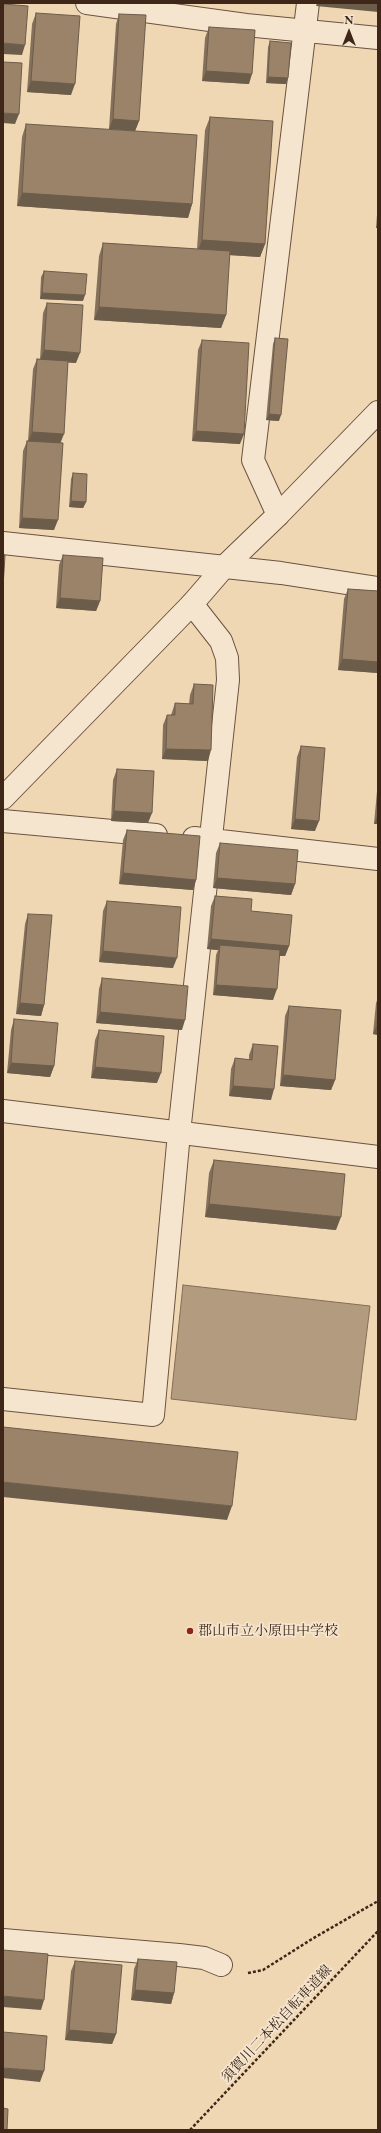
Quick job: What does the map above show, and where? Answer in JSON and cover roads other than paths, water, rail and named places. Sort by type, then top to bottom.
[{"type":"street","points":[[87,3],[246,25],[378,38]]},
{"type":"street","points":[[278,515],[253,460],[306,31],[308,3]]},
{"type":"street","points":[[3,798],[192,604],[224,567],[278,515],[378,412]]},
{"type":"street","points":[[3,544],[281,573],[378,588]]},
{"type":"street","points":[[3,1398],[153,1415],[179,1133],[228,680],[227,658],[221,641],[192,604]]},
{"type":"street","points":[[3,821],[210,839],[378,859]]},
{"type":"street","points":[[3,1111],[378,1157]]},
{"type":"street","points":[[3,1940],[179,1955],[204,1958],[221,1965]]},
{"type":"place","name":"郡山市立小原田中学校","points":[[190,1631]]}]
